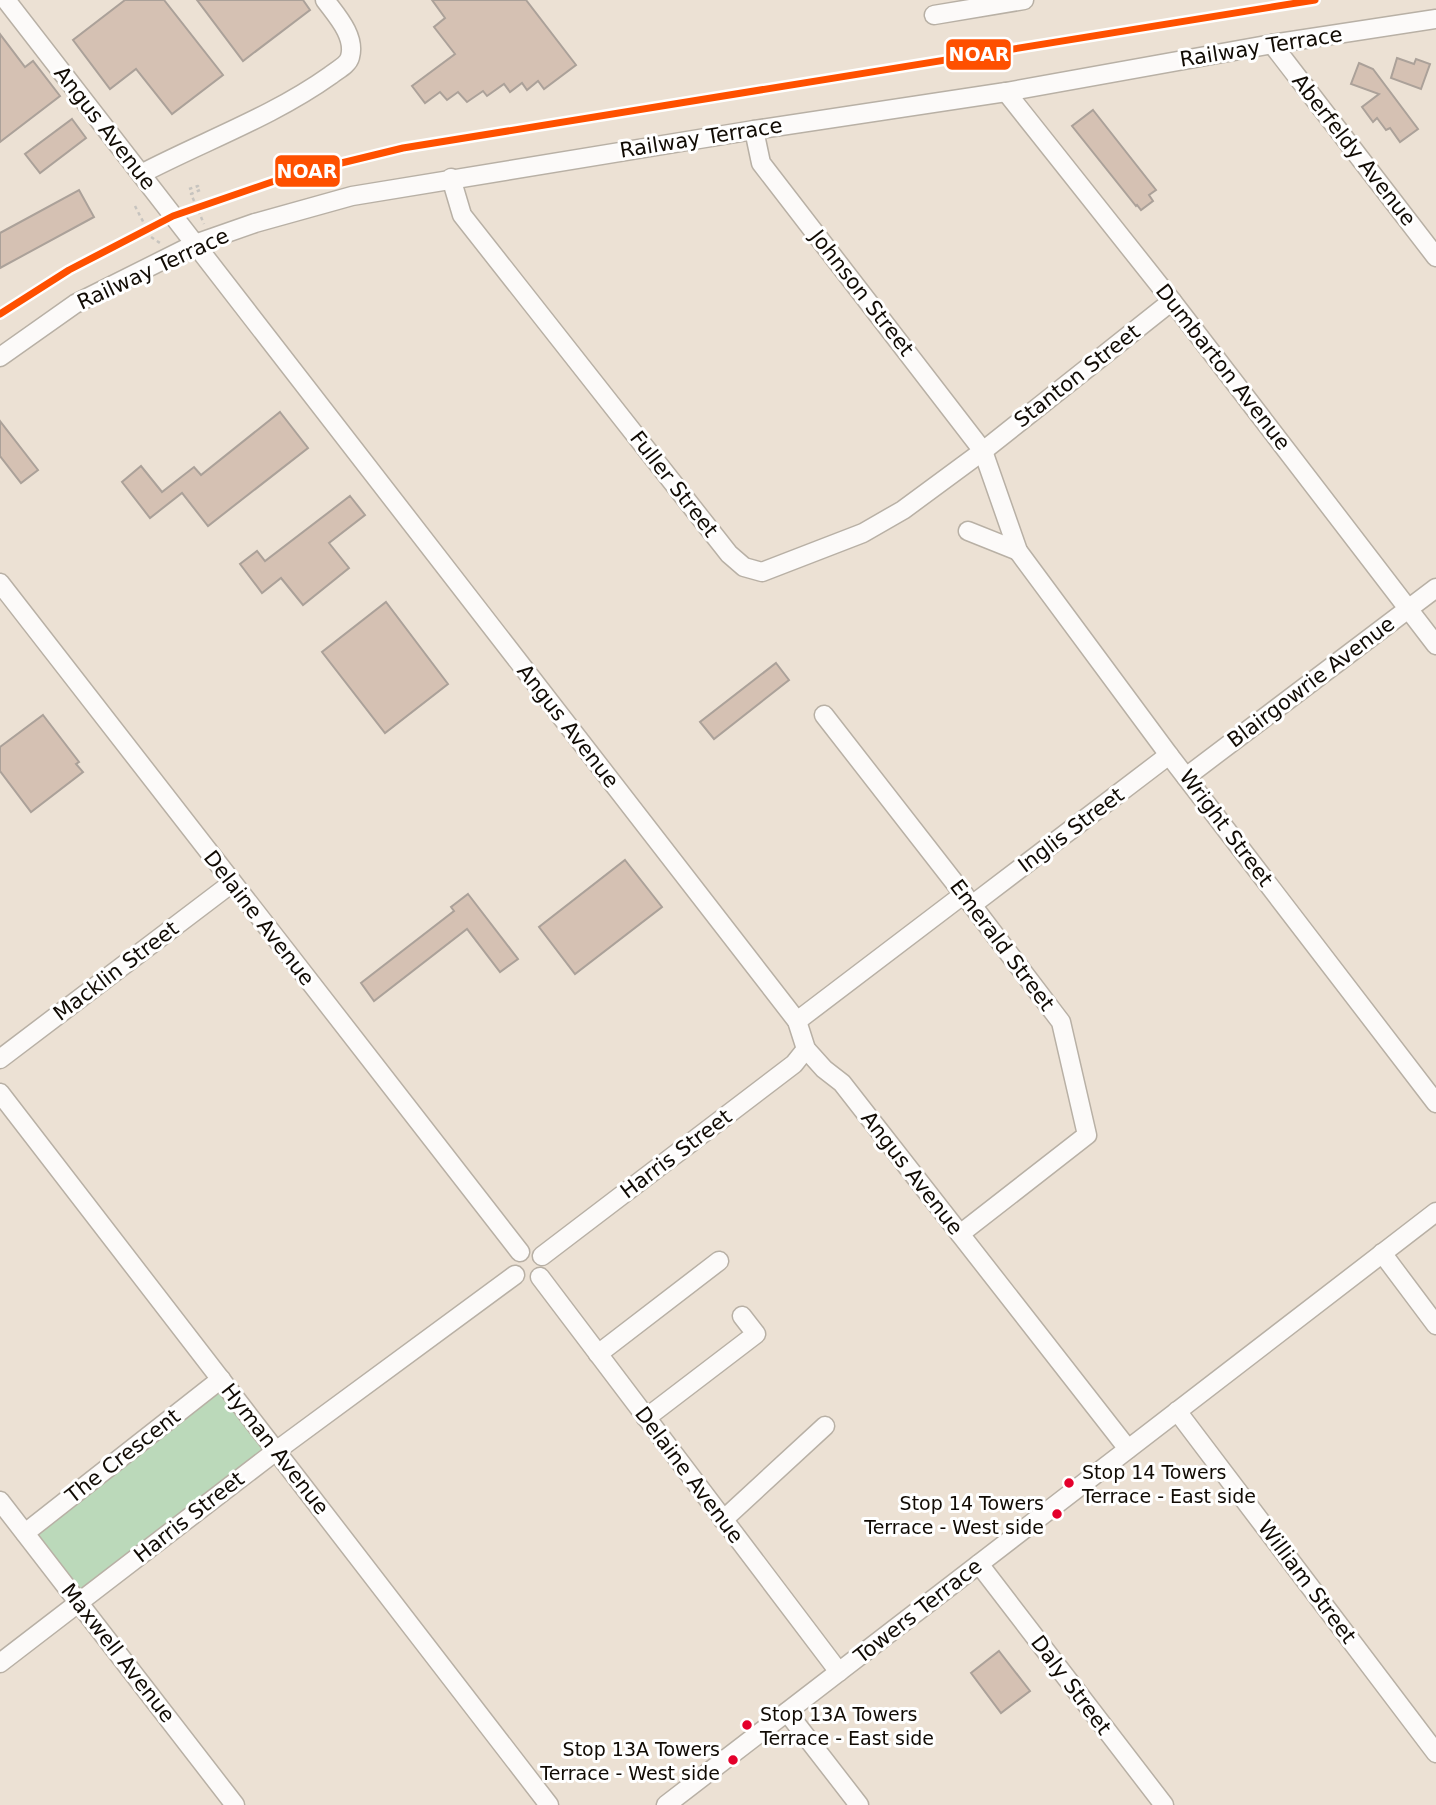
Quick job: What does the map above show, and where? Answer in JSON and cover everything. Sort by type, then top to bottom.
[{"type":"street","name":"Angus Avenue","points":[[6,0],[797,1021],[806,1049],[824,1069],[842,1083],[1128,1449]]},
{"type":"street","points":[[141,174],[270,113],[345,65],[350,57],[348,34],[325,0]]},
{"type":"street","points":[[934,15],[1024,0]]},
{"type":"street","name":"Railway Terrace","points":[[0,357],[75,304],[195,244],[255,223],[352,196],[451,178],[1006,92],[1272,44],[1436,19]]},
{"type":"street","name":"Aberfeldy Avenue","points":[[1272,44],[1436,257]]},
{"type":"street","name":"Dumbarton Avenue","points":[[1006,92],[1172,301],[1436,645]]},
{"type":"street","name":"Johnson Street","points":[[754,130],[761,163],[983,451]]},
{"type":"street","name":"Fuller Street","points":[[451,178],[462,215],[729,554],[744,567],[762,572],[863,533],[903,510],[983,451]]},
{"type":"street","name":"Stanton Street","points":[[983,451],[1172,301]]},
{"type":"street","name":"Wright Street","points":[[983,451],[1018,551],[1169,755],[1436,1103]]},
{"type":"street","points":[[968,531],[1018,551]]},
{"type":"street","name":"Delaine Avenue","points":[[0,583],[520,1252]]},
{"type":"street","name":"Blairgowrie Avenue","points":[[1186,776],[1436,588]]},
{"type":"street","name":"Emerald Street","points":[[824,715],[1061,1022],[1087,1135],[960,1234]]},
{"type":"street","name":"Inglis Street","points":[[797,1021],[1169,755]]},
{"type":"street","name":"Macklin Street","points":[[0,1059],[232,883]]},
{"type":"street","name":"Harris Street","points":[[542,1256],[794,1064],[806,1049]]},
{"type":"street","name":"Hyman Avenue","points":[[0,1093],[549,1805]]},
{"type":"street","name":"Towers Terrace","points":[[666,1805],[1436,1212]]},
{"type":"street","points":[[528,1249],[542,1256],[545,1267],[540,1277],[530,1281],[515,1275],[512,1264],[520,1252],[528,1249]]},
{"type":"street","points":[[1382,1253],[1436,1325]]},
{"type":"street","points":[[598,1354],[719,1261]]},
{"type":"street","name":"Harris Street","points":[[0,1663],[276,1451],[515,1275]]},
{"type":"street","name":"Delaine Avenue","points":[[540,1277],[839,1672]]},
{"type":"street","points":[[646,1418],[756,1334],[742,1316]]},
{"type":"street","name":"The Crescent","points":[[25,1533],[221,1379]]},
{"type":"street","name":"William Street","points":[[1177,1411],[1436,1753]]},
{"type":"street","points":[[723,1520],[825,1426]]},
{"type":"street","name":"Maxwell Avenue","points":[[0,1501],[235,1805]]},
{"type":"street","name":"Daly Street","points":[[979,1564],[1164,1805]]},
{"type":"street","points":[[787,1712],[859,1805]]},
{"type":"path","points":[[189,189],[198,186],[200,190],[191,194],[205,227]]},
{"type":"path","points":[[135,206],[152,237],[163,245]]},
{"type":"green space","points":[[223,1378],[277,1449],[78,1601],[26,1533]]},
{"type":"building","points":[[125,0],[164,0],[223,75],[172,114],[136,69],[110,89],[73,40]]},
{"type":"building","points":[[197,0],[303,0],[310,10],[243,61]]},
{"type":"building","points":[[432,0],[526,0],[576,65],[544,89],[538,81],[527,90],[522,83],[510,92],[504,84],[487,96],[483,91],[467,102],[458,92],[447,100],[440,92],[425,103],[412,86],[455,54],[434,27],[445,18]]},
{"type":"building","points":[[0,34],[25,67],[33,61],[60,96],[0,142]]},
{"type":"building","points":[[1397,58],[1414,64],[1416,59],[1430,64],[1421,89],[1391,78]]},
{"type":"building","points":[[1359,63],[1373,69],[1418,129],[1400,142],[1390,128],[1386,130],[1377,118],[1373,122],[1362,107],[1379,94],[1351,84]]},
{"type":"building","points":[[1093,110],[1156,190],[1149,195],[1153,201],[1141,210],[1072,126]]},
{"type":"building","points":[[72,119],[86,138],[40,173],[25,154]]},
{"type":"building","points":[[79,190],[94,217],[0,268],[0,233]]},
{"type":"building","points":[[280,412],[308,448],[208,526],[182,493],[150,518],[122,482],[141,466],[162,492],[194,467],[201,475]]},
{"type":"building","points":[[0,421],[38,470],[21,483],[0,456]]},
{"type":"building","points":[[350,496],[365,515],[329,543],[349,568],[303,605],[281,578],[262,593],[240,564],[257,551],[265,561]]},
{"type":"building","points":[[386,602],[448,684],[385,733],[322,652]]},
{"type":"building","points":[[776,663],[789,680],[714,739],[700,722]]},
{"type":"building","points":[[43,715],[79,762],[76,764],[83,772],[31,812],[0,771],[0,747]]},
{"type":"building","points":[[625,860],[662,907],[575,974],[539,927]]},
{"type":"building","points":[[468,894],[518,959],[500,972],[467,929],[374,1001],[361,983],[454,911],[451,907]]},
{"type":"building","points":[[999,1651],[1030,1691],[1001,1713],[971,1673]]},
{"type":"transit line","name":"NOAR","points":[[0,314],[69,270],[173,216],[292,175],[403,148],[1315,0]]},
{"type":"place","name":"Stop 14 Towers Terrace - East side","points":[[1069,1483]]},
{"type":"place","name":"Stop 14 Towers Terrace - West side","points":[[1057,1514]]},
{"type":"place","name":"Stop 13A Towers Terrace - East side","points":[[747,1725]]},
{"type":"place","name":"Stop 13A Towers Terrace - West side","points":[[733,1760]]}]
